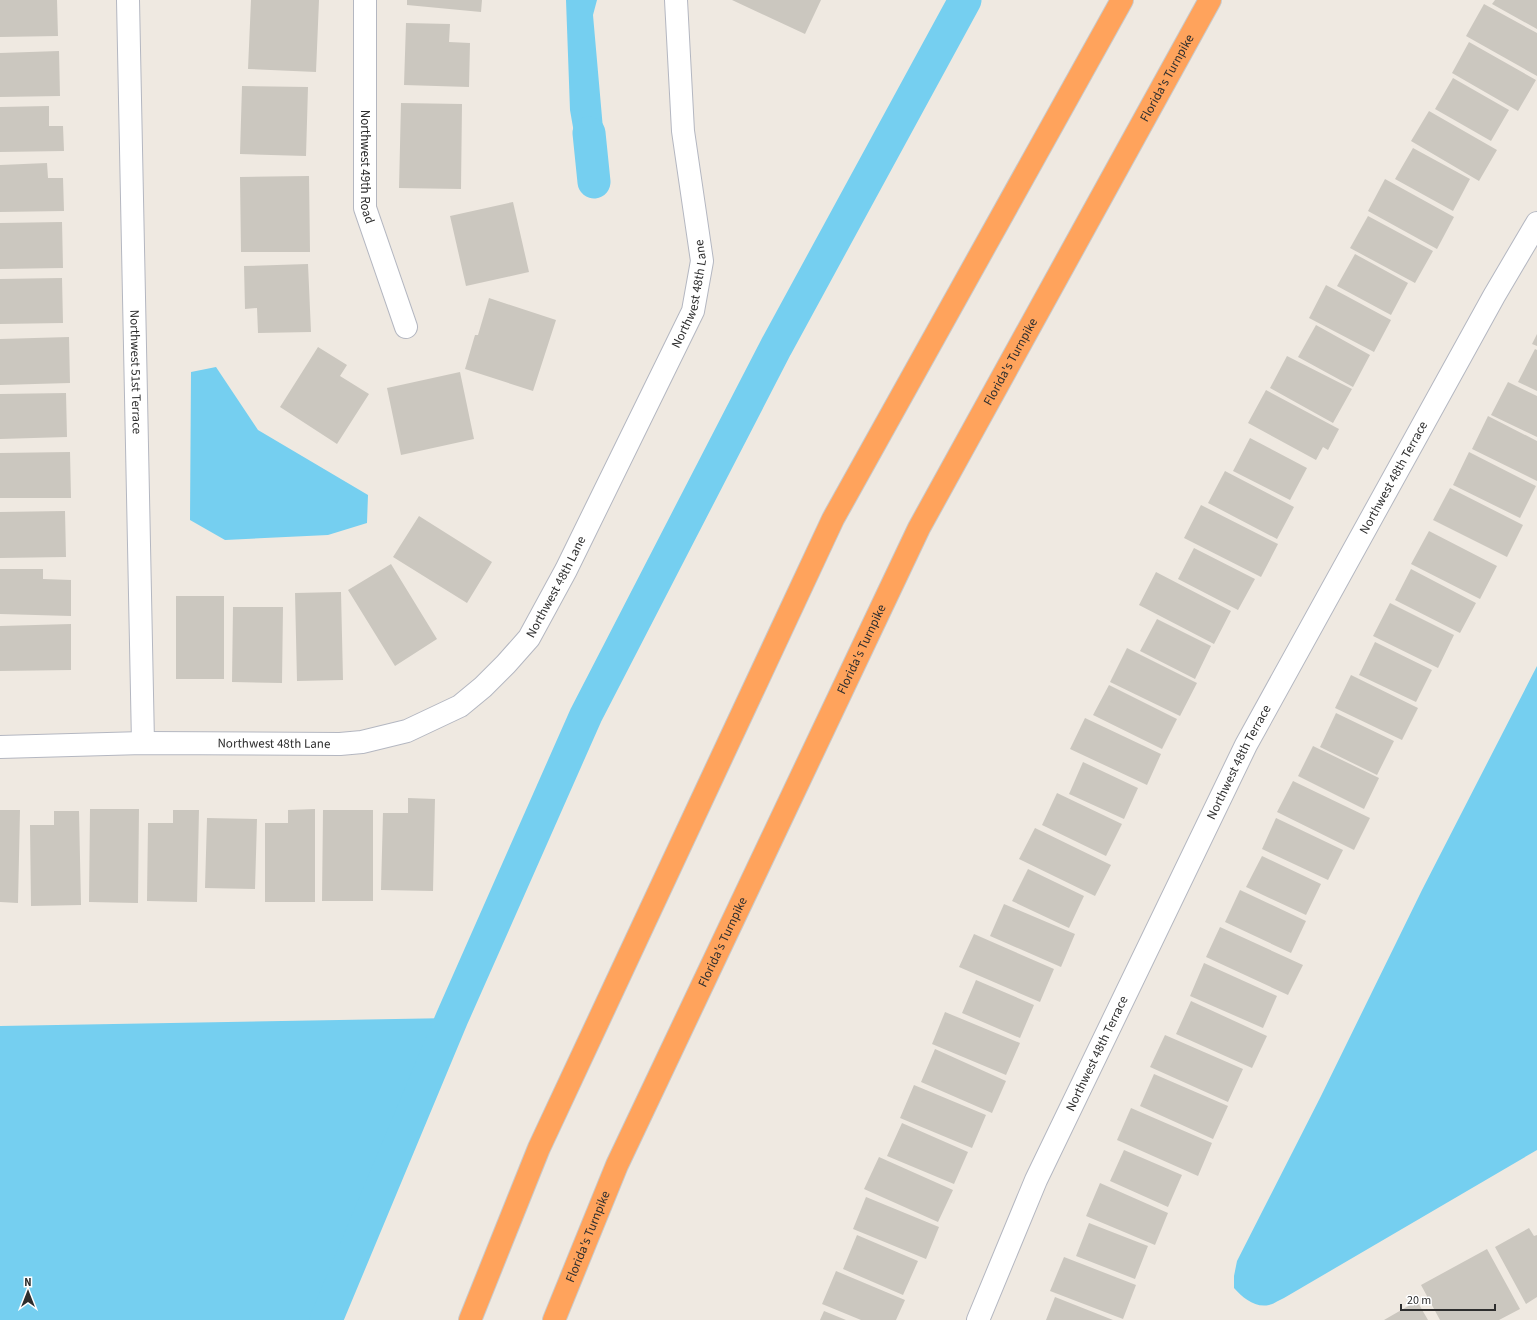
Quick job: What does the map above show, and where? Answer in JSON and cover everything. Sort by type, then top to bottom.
[{"type":"highway","points":[[470,1320],[539,1148],[833,519],[1122,0]]},
{"type":"highway","name":"Florida's Turnpike","points":[[554,1320],[616,1165],[919,528],[1210,0]]},
{"type":"street","name":"Northwest 51st Terrace","points":[[128,0],[143,743]]},
{"type":"street","name":"Northwest 49th Road","points":[[365,0],[365,208],[406,326]]},
{"type":"street","name":"Northwest 48th Lane","points":[[0,747],[143,743],[340,744],[362,742],[407,731],[460,706],[483,687],[506,664],[529,638],[566,570],[694,311],[702,261],[683,131],[676,0]]},
{"type":"street","name":"Northwest 48th Terrace","points":[[978,1320],[1036,1180],[1246,745],[1494,296],[1537,223]]},
{"type":"water","points":[[566,0],[597,0],[593,15],[606,163],[584,190],[570,110]]},
{"type":"water","points":[[216,367],[258,430],[368,495],[367,523],[328,535],[225,540],[190,520],[191,372]]},
{"type":"water","points":[[1537,666],[1537,1150],[1273,1304],[1264,1306],[1254,1304],[1245,1299],[1234,1288],[1234,1276],[1237,1261],[1321,1096],[1422,890]]},
{"type":"water","points":[[452,1018],[326,1320],[0,1320],[0,1026]]},
{"type":"building","points":[[0,0],[57,0],[58,36],[0,37]]},
{"type":"building","points":[[251,0],[319,0],[316,72],[248,69]]},
{"type":"building","points":[[407,0],[482,0],[481,12],[407,5]]},
{"type":"building","points":[[732,0],[821,0],[805,34]]},
{"type":"building","points":[[1495,0],[1537,0],[1537,29],[1492,4]]},
{"type":"building","points":[[1484,4],[1537,33],[1537,76],[1466,36]]},
{"type":"building","points":[[406,23],[450,24],[449,42],[470,43],[469,87],[404,85]]},
{"type":"building","points":[[1469,42],[1536,80],[1518,111],[1452,73]]},
{"type":"building","points":[[59,51],[60,96],[0,97],[0,53]]},
{"type":"building","points":[[1453,78],[1509,110],[1491,141],[1435,109]]},
{"type":"building","points":[[242,86],[308,87],[306,156],[240,154]]},
{"type":"building","points":[[401,103],[462,104],[461,189],[399,188]]},
{"type":"building","points":[[49,106],[49,126],[63,126],[64,151],[0,152],[0,107]]},
{"type":"building","points":[[1429,111],[1497,150],[1479,181],[1411,141]]},
{"type":"building","points":[[1413,148],[1470,179],[1453,211],[1395,179]]},
{"type":"building","points":[[47,163],[48,178],[63,178],[64,211],[0,212],[0,165]]},
{"type":"building","points":[[309,176],[310,252],[241,252],[240,177]]},
{"type":"building","points":[[1385,179],[1454,217],[1437,249],[1368,211]]},
{"type":"building","points":[[513,202],[529,272],[466,286],[450,216]]},
{"type":"building","points":[[1368,216],[1433,251],[1415,283],[1350,248]]},
{"type":"building","points":[[62,222],[63,268],[0,269],[0,223]]},
{"type":"building","points":[[1355,254],[1408,283],[1391,315],[1337,286]]},
{"type":"building","points":[[308,264],[311,332],[258,333],[257,308],[245,309],[244,266]]},
{"type":"building","points":[[62,278],[63,323],[0,324],[0,279]]},
{"type":"building","points":[[1326,285],[1391,320],[1374,352],[1309,318]]},
{"type":"building","points":[[489,298],[556,320],[533,391],[465,369],[475,335],[478,335]]},
{"type":"building","points":[[1316,325],[1370,355],[1353,387],[1298,357]]},
{"type":"building","points":[[1537,334],[1537,346],[1532,344]]},
{"type":"building","points":[[69,337],[70,383],[0,385],[0,339]]},
{"type":"building","points":[[318,347],[347,365],[340,376],[369,394],[337,444],[280,407]]},
{"type":"building","points":[[1535,349],[1537,350],[1537,391],[1518,382]]},
{"type":"building","points":[[1287,356],[1352,389],[1333,423],[1270,388]]},
{"type":"building","points":[[460,372],[474,439],[401,455],[387,388]]},
{"type":"building","points":[[1508,382],[1537,396],[1537,437],[1491,415]]},
{"type":"building","points":[[1266,390],[1339,429],[1328,450],[1323,447],[1316,460],[1248,423]]},
{"type":"building","points":[[66,393],[67,437],[0,439],[0,394]]},
{"type":"building","points":[[1488,416],[1537,441],[1537,481],[1472,449]]},
{"type":"building","points":[[1250,438],[1307,468],[1290,500],[1233,471]]},
{"type":"building","points":[[70,452],[71,498],[0,498],[0,453]]},
{"type":"building","points":[[1469,452],[1536,486],[1520,518],[1453,485]]},
{"type":"building","points":[[1225,471],[1294,507],[1277,539],[1208,503]]},
{"type":"building","points":[[1450,488],[1523,525],[1507,557],[1433,520]]},
{"type":"building","points":[[1201,505],[1278,544],[1261,577],[1184,538]]},
{"type":"building","points":[[65,511],[66,557],[0,558],[0,512]]},
{"type":"building","points":[[419,516],[492,562],[467,603],[393,557]]},
{"type":"building","points":[[1429,531],[1497,566],[1480,599],[1411,564]]},
{"type":"building","points":[[1194,548],[1255,579],[1238,610],[1178,579]]},
{"type":"building","points":[[391,564],[437,639],[395,666],[348,590]]},
{"type":"building","points":[[0,569],[43,569],[43,579],[71,580],[71,616],[0,614]]},
{"type":"building","points":[[1411,569],[1476,603],[1460,633],[1395,600]]},
{"type":"building","points":[[1156,572],[1231,611],[1214,644],[1139,605]]},
{"type":"building","points":[[341,592],[343,680],[297,681],[295,593]]},
{"type":"building","points":[[176,596],[224,596],[224,679],[176,679]]},
{"type":"building","points":[[1390,603],[1454,635],[1438,668],[1373,636]]},
{"type":"building","points":[[233,607],[283,607],[282,683],[232,682]]},
{"type":"building","points":[[1157,619],[1211,646],[1195,679],[1140,651]]},
{"type":"building","points":[[71,624],[71,670],[0,671],[0,626]]},
{"type":"building","points":[[1375,642],[1432,670],[1416,702],[1359,675]]},
{"type":"building","points":[[1127,648],[1197,683],[1180,716],[1110,682]]},
{"type":"building","points":[[1351,675],[1418,708],[1402,740],[1335,708]]},
{"type":"building","points":[[1109,685],[1177,719],[1162,749],[1093,715]]},
{"type":"building","points":[[1336,713],[1394,741],[1377,775],[1320,747]]},
{"type":"building","points":[[1085,718],[1161,754],[1147,785],[1070,749]]},
{"type":"building","points":[[1313,746],[1379,778],[1364,809],[1298,776]]},
{"type":"building","points":[[1083,762],[1138,788],[1124,819],[1069,794]]},
{"type":"building","points":[[1293,781],[1370,818],[1354,850],[1277,812]]},
{"type":"building","points":[[1057,793],[1122,824],[1106,856],[1042,825]]},
{"type":"building","points":[[408,798],[435,799],[433,891],[381,890],[383,813],[408,813]]},
{"type":"building","points":[[90,809],[139,809],[138,903],[89,902]]},
{"type":"building","points":[[315,809],[315,902],[265,902],[265,823],[288,823],[288,810]]},
{"type":"building","points":[[0,810],[20,810],[18,903],[0,902]]},
{"type":"building","points":[[173,810],[199,810],[197,902],[147,901],[148,823],[173,823]]},
{"type":"building","points":[[323,810],[373,810],[373,901],[322,901]]},
{"type":"building","points":[[54,811],[79,811],[81,905],[31,906],[30,825],[54,825]]},
{"type":"building","points":[[207,818],[257,819],[255,889],[205,888]]},
{"type":"building","points":[[1276,818],[1343,850],[1328,880],[1262,849]]},
{"type":"building","points":[[1035,828],[1111,865],[1095,896],[1019,859]]},
{"type":"building","points":[[1262,856],[1321,884],[1306,915],[1246,887]]},
{"type":"building","points":[[1028,869],[1084,896],[1069,928],[1012,901]]},
{"type":"building","points":[[1240,890],[1306,921],[1291,953],[1225,922]]},
{"type":"building","points":[[1004,904],[1075,934],[1061,967],[990,936]]},
{"type":"building","points":[[1220,927],[1303,965],[1288,995],[1206,957]]},
{"type":"building","points":[[974,934],[1054,969],[1040,1002],[959,967]]},
{"type":"building","points":[[1204,963],[1277,996],[1263,1028],[1190,996]]},
{"type":"building","points":[[976,980],[1034,1005],[1020,1038],[962,1013]]},
{"type":"building","points":[[1191,1001],[1267,1036],[1252,1068],[1176,1034]]},
{"type":"building","points":[[945,1012],[1020,1043],[1006,1075],[932,1044]]},
{"type":"building","points":[[1165,1035],[1243,1069],[1228,1102],[1150,1067]]},
{"type":"building","points":[[935,1049],[1006,1081],[992,1113],[921,1082]]},
{"type":"building","points":[[1154,1074],[1228,1106],[1213,1139],[1140,1106]]},
{"type":"building","points":[[914,1085],[986,1115],[972,1148],[900,1118]]},
{"type":"building","points":[[1131,1108],[1212,1143],[1198,1176],[1117,1140]]},
{"type":"building","points":[[902,1123],[968,1152],[954,1184],[887,1156]]},
{"type":"building","points":[[1124,1150],[1182,1175],[1168,1207],[1110,1181]]},
{"type":"building","points":[[879,1157],[953,1190],[938,1222],[864,1189]]},
{"type":"building","points":[[1100,1183],[1168,1213],[1155,1245],[1086,1216]]},
{"type":"building","points":[[866,1197],[939,1227],[926,1259],[853,1229]]},
{"type":"building","points":[[1089,1223],[1148,1246],[1135,1279],[1076,1256]]},
{"type":"building","points":[[1529,1228],[1534,1236],[1537,1235],[1537,1297],[1526,1304],[1495,1247]]},
{"type":"building","points":[[857,1235],[918,1261],[903,1295],[843,1269]]},
{"type":"building","points":[[1487,1249],[1520,1309],[1499,1320],[1440,1320],[1421,1285]]},
{"type":"building","points":[[1064,1257],[1136,1285],[1123,1319],[1050,1291]]},
{"type":"building","points":[[836,1271],[905,1300],[896,1320],[861,1320],[822,1304]]},
{"type":"building","points":[[1055,1297],[1113,1320],[1046,1320]]},
{"type":"building","points":[[1417,1301],[1428,1320],[1384,1320]]},
{"type":"building","points":[[824,1311],[846,1320],[820,1320]]},
{"type":"waterway","points":[[326,1320],[452,1018],[586,715],[776,347],[965,0]]},
{"type":"waterway","points":[[589,133],[594,182]]}]
